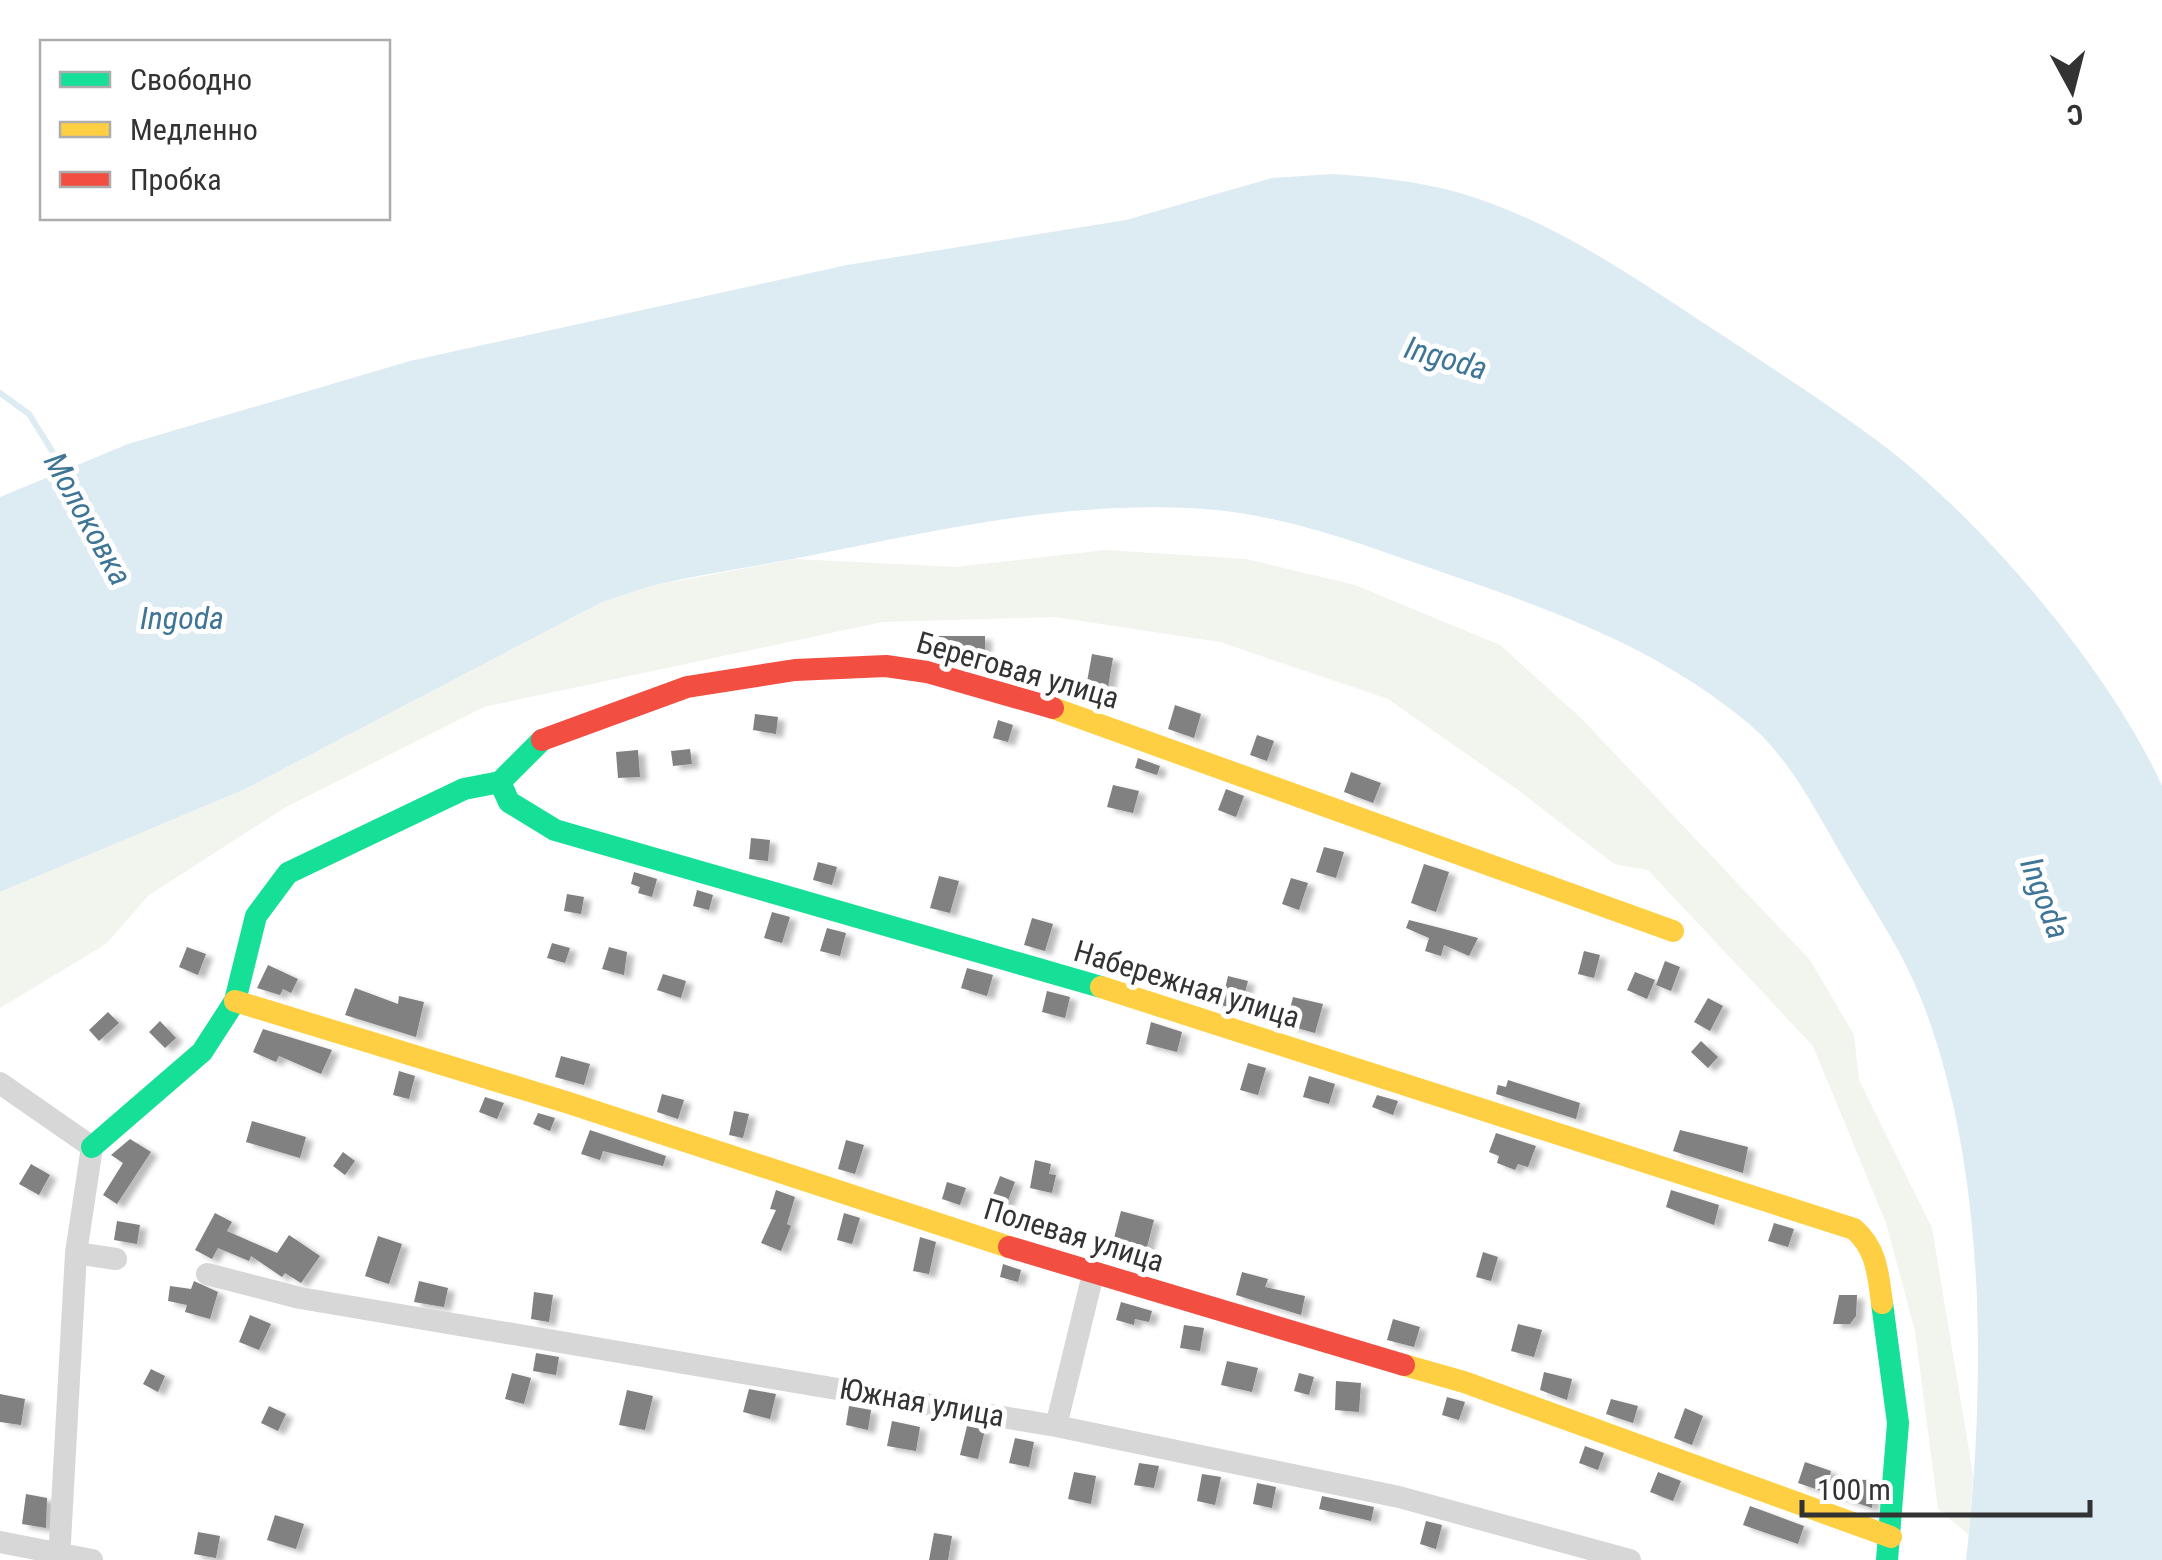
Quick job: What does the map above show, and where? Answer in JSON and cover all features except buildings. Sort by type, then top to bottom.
[{"type":"street","name":"Береговая улица","points":[[500,782],[548,734],[687,687],[795,670],[886,666],[927,672],[1098,722],[1673,931]]},
{"type":"street","points":[[59,1557],[76,1253],[92,1147],[202,1052],[234,1001],[256,916],[288,873],[464,789],[500,782]]},
{"type":"street","name":"Набережная улица","points":[[500,782],[509,802],[555,830],[1136,997],[1854,1229],[1867,1240],[1876,1260],[1898,1423],[1889,1549]]},
{"type":"street","name":"Полевая улица","points":[[234,1001],[569,1103],[1092,1274],[1464,1382],[1889,1549]]},
{"type":"street","points":[[0,1083],[92,1147]]},
{"type":"street","points":[[76,1253],[116,1259]]},
{"type":"street","name":"Южная улица","points":[[208,1274],[300,1298],[1056,1426],[1399,1496],[1630,1560]]},
{"type":"street","points":[[1056,1426],[1092,1274]]},
{"type":"street","points":[[0,1542],[59,1557],[92,1560]]},
{"type":"shaded area","points":[[1106,550],[1246,559],[1355,585],[1500,645],[1582,719],[1810,960],[1854,1035],[1859,1080],[1932,1228],[1973,1475],[1969,1535],[1938,1509],[1915,1331],[1886,1223],[1813,1046],[1648,870],[1614,864],[1518,790],[1388,699],[1220,642],[1055,617],[882,622],[484,707],[286,807],[149,895],[106,944],[0,1008],[0,892],[243,790],[602,602],[651,586],[795,559],[955,567]]},
{"type":"water","name":"Ingoda","points":[[1333,174],[1444,189],[1492,204],[1554,231],[1643,283],[1853,423],[1915,471],[1998,552],[2075,645],[2139,740],[2162,786],[2162,1560],[1966,1560],[1973,1492],[1978,1349],[1970,1205],[1959,1134],[1943,1066],[1914,983],[1804,790],[1778,754],[1748,723],[1715,698],[1609,636],[1495,591],[1325,533],[1224,511],[1094,509],[953,528],[651,586],[602,602],[243,790],[0,892],[0,497],[128,444],[410,361],[847,265],[1126,220],[1272,178]]},
{"type":"waterway","name":"Молоковка","points":[[0,393],[29,414],[67,475]]},
{"type":"traffic: fast","points":[[92,1147],[202,1052],[235,1001],[256,916],[288,873],[464,789],[500,782],[542,740]]},
{"type":"traffic: fast","points":[[500,782],[509,802],[555,830],[1101,987]]},
{"type":"traffic: fast","points":[[1882,1303],[1898,1423],[1887,1560]]},
{"type":"traffic: slow","points":[[1053,708],[1673,931]]},
{"type":"traffic: slow","points":[[1101,987],[1854,1229],[1872,1254],[1882,1303]]},
{"type":"traffic: slow","points":[[235,1001],[569,1103],[1009,1247]]},
{"type":"traffic: slow","points":[[1404,1365],[1464,1382],[1891,1537]]},
{"type":"traffic: jam","points":[[542,740],[687,687],[795,670],[886,666],[927,672],[1053,708]]},
{"type":"traffic: jam","points":[[1009,1247],[1404,1365]]}]
